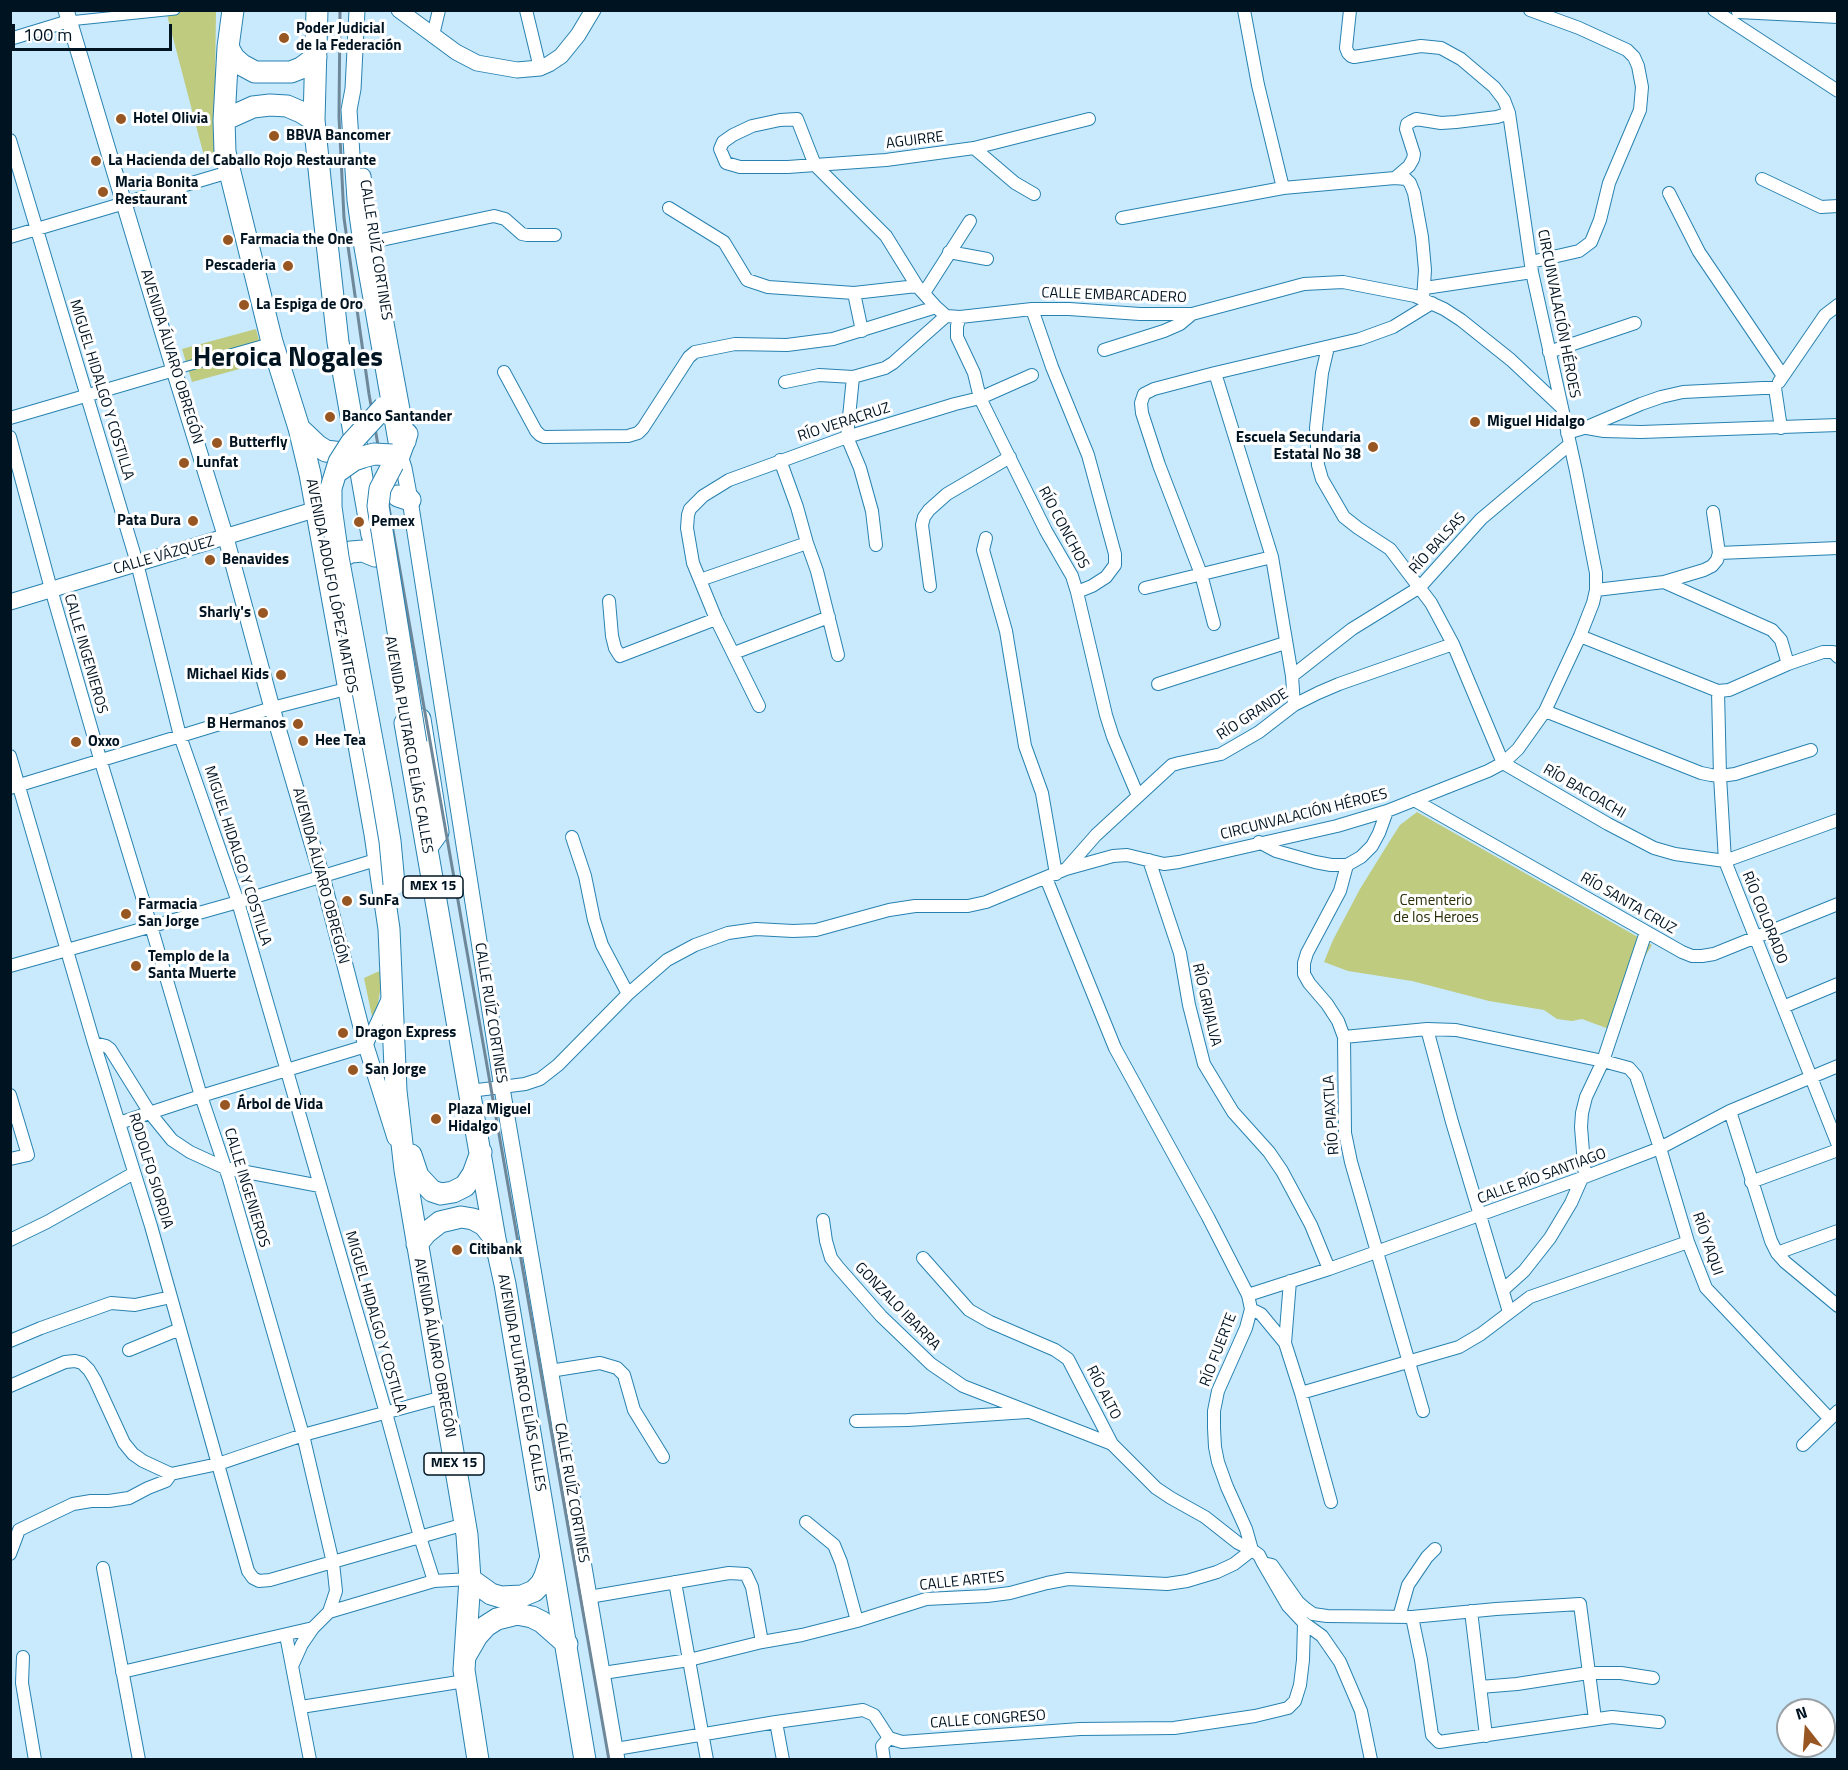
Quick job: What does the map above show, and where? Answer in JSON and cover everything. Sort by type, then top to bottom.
[{"type":"highway","name":"AVENIDA ADOLFO LÓPEZ MATEOS","points":[[233,10],[228,47],[224,120],[225,152],[272,342],[299,428],[310,474],[350,688],[389,928],[396,1091],[405,1170]]},
{"type":"highway","name":"AVENIDA PLUTARCO ELÍAS CALLES","points":[[317,10],[314,120],[338,342],[358,449],[395,479],[375,556],[495,1239],[507,1295],[585,1760]]},
{"type":"highway","points":[[325,10],[322,126],[332,258],[354,397],[362,411],[432,786],[438,832],[427,849]]},
{"type":"highway","points":[[228,47],[234,58],[255,72],[291,72],[316,57]]},
{"type":"highway","points":[[224,120],[253,107],[270,105],[287,106],[314,120]]},
{"type":"highway","points":[[386,403],[351,443],[339,462],[331,488],[333,527],[383,799],[394,884],[394,906],[389,928]]},
{"type":"highway","points":[[299,428],[326,451],[342,453],[358,449]]},
{"type":"highway","points":[[407,434],[381,532],[416,743],[429,837],[427,849]]},
{"type":"highway","points":[[334,474],[354,460],[374,454],[395,479]]},
{"type":"highway","points":[[310,474],[329,474],[347,480],[395,479]]},
{"type":"highway","points":[[328,569],[336,559],[351,552],[363,551],[375,556]]},
{"type":"highway","points":[[394,1051],[401,1078],[408,1140],[418,1176],[423,1183],[432,1191],[441,1194],[453,1192],[465,1186],[473,1174],[481,1152]]},
{"type":"highway","name":"AVENIDA ÁLVARO OBREGÓN","points":[[405,1170],[465,1524],[470,1579],[465,1681],[478,1760]]},
{"type":"highway","points":[[417,1244],[440,1222],[461,1217],[473,1219],[484,1225],[495,1239]]},
{"type":"highway","points":[[465,1656],[486,1626],[516,1605],[522,1596],[534,1591],[541,1584],[550,1560]]},
{"type":"highway","points":[[470,1579],[491,1594],[516,1605],[542,1622],[567,1644]]},
{"type":"street","points":[[10,39],[68,16],[176,10]]},
{"type":"street","name":"CALLE RUÍZ CORTINES","points":[[357,10],[353,89],[349,110],[355,200],[386,403],[395,479],[617,1754]]},
{"type":"street","points":[[399,10],[456,52],[477,63],[517,70],[540,68],[561,56],[578,35],[593,10]]},
{"type":"street","points":[[433,36],[439,10]]},
{"type":"street","points":[[526,10],[540,68]]},
{"type":"street","points":[[1244,10],[1258,85],[1283,188]]},
{"type":"street","name":"CIRCUNVALACIÓN HÉROES","points":[[470,1091],[502,1088],[540,1079],[558,1065],[628,994],[667,960],[695,945],[728,933],[756,929],[816,930],[906,907],[968,906],[986,902],[1056,874],[1113,856],[1127,855],[1164,864],[1179,862],[1388,811],[1488,771],[1503,763],[1518,749],[1545,711],[1580,636],[1593,603],[1596,573],[1531,267],[1509,113],[1504,100],[1494,87],[1461,59],[1440,48],[1421,46],[1351,56],[1346,48],[1350,10]]},
{"type":"street","points":[[1214,624],[1201,573],[1159,465],[1142,413],[1141,403],[1144,394],[1154,389],[1215,373],[1360,339],[1393,327],[1427,297],[1579,251],[1592,242],[1610,183],[1640,110],[1642,87],[1638,66],[1634,57],[1627,50],[1579,27],[1530,10]]},
{"type":"street","points":[[1713,10],[1838,91]]},
{"type":"street","points":[[1735,25],[1738,11],[1838,17]]},
{"type":"street","name":"AVENIDA ÁLVARO OBREGÓN","points":[[68,16],[226,538],[272,708],[322,877],[366,1046],[405,1170]]},
{"type":"street","name":"CALLE RUÍZ CORTINES","points":[[353,89],[372,242],[407,434]]},
{"type":"street","points":[[1395,178],[1409,166],[1413,159],[1414,153],[1406,129],[1407,124],[1412,120],[1456,122],[1497,117],[1509,113]]},
{"type":"street","name":"AGUIRRE","points":[[815,165],[801,125],[796,118],[752,126],[723,142],[720,149],[726,163],[740,168],[815,165],[886,160],[974,148],[1089,119]]},
{"type":"street","name":"MIGUEL HIDALGO Y COSTILLA","points":[[10,140],[137,563],[180,736],[238,902],[434,1581]]},
{"type":"street","points":[[974,148],[1015,183],[1035,194]]},
{"type":"street","points":[[784,382],[819,375],[853,377],[874,372],[893,363],[946,316],[921,290],[886,236],[815,165]]},
{"type":"street","points":[[10,237],[229,172]]},
{"type":"street","points":[[1122,218],[1283,188],[1395,178],[1406,179],[1414,194],[1422,237],[1427,297]]},
{"type":"street","points":[[1762,179],[1821,207],[1838,206]]},
{"type":"street","points":[[1669,193],[1699,252],[1783,376]]},
{"type":"street","points":[[669,208],[724,242],[747,280],[768,287],[854,293],[921,290]]},
{"type":"street","points":[[372,242],[494,216],[505,219],[522,234],[555,235]]},
{"type":"street","points":[[921,290],[970,221]]},
{"type":"street","points":[[949,252],[987,259]]},
{"type":"street","name":"CALLE EMBARCADERO","points":[[946,316],[960,317],[1032,309],[1192,314],[1304,284],[1343,282],[1427,297],[1461,320],[1511,360],[1562,408]]},
{"type":"street","points":[[854,293],[862,331]]},
{"type":"street","points":[[1781,428],[1775,388],[1825,315],[1838,305]]},
{"type":"street","points":[[504,372],[540,435],[628,436],[638,433],[643,428],[689,357],[695,352],[735,344],[787,345],[833,339],[936,307]]},
{"type":"street","points":[[1032,309],[1092,466],[1116,560],[1113,570],[1100,581],[1077,592]]},
{"type":"street","points":[[1104,350],[1164,331],[1180,324],[1192,314]]},
{"type":"street","name":"RÍO CONCHOS","points":[[960,317],[957,337],[974,373],[980,398],[1046,531],[1068,568],[1077,592],[1106,715],[1117,748],[1138,796]]},
{"type":"street","points":[[1549,352],[1635,323]]},
{"type":"street","points":[[10,418],[272,342]]},
{"type":"street","points":[[1328,347],[1322,373],[1316,429],[1318,465],[1322,479],[1344,517],[1390,549],[1431,603],[1454,644],[1503,763]]},
{"type":"street","points":[[1215,373],[1272,556],[1292,676],[1294,705]]},
{"type":"street","name":"RÍO VERACRUZ","points":[[700,580],[693,563],[687,528],[690,509],[703,496],[729,480],[780,460],[847,437],[980,398],[1032,375]]},
{"type":"street","points":[[853,377],[847,437],[860,468],[872,511],[876,545]]},
{"type":"street","points":[[1569,439],[1587,428],[1641,404],[1683,392],[1775,388]]},
{"type":"street","points":[[1587,428],[1641,432],[1838,425]]},
{"type":"street","name":"CALLE INGENIEROS","points":[[10,437],[101,762],[201,1096],[225,1168],[303,1435],[333,1563],[336,1591],[329,1612]]},
{"type":"street","name":"RÍO BALSAS","points":[[1292,676],[1352,629],[1420,587],[1481,519],[1569,439]]},
{"type":"street","points":[[930,586],[922,525],[924,517],[947,494],[1010,457]]},
{"type":"street","points":[[780,460],[797,507],[838,655]]},
{"type":"street","name":"CALLE VÁZQUEZ","points":[[10,602],[317,509]]},
{"type":"street","points":[[1596,590],[1664,582],[1712,566],[1719,552],[1713,512]]},
{"type":"street","name":"RÍO FUERTE","points":[[986,537],[983,550],[1006,631],[1025,746],[1042,793],[1056,874],[1115,1048],[1248,1295],[1251,1309],[1246,1329],[1218,1391],[1214,1411],[1214,1428],[1218,1462],[1246,1529],[1252,1550],[1259,1555],[1263,1563],[1272,1565],[1298,1602],[1313,1614],[1405,1617],[1580,1604],[1588,1673]]},
{"type":"street","points":[[759,706],[716,619],[700,580],[807,543]]},
{"type":"street","points":[[1719,552],[1838,548]]},
{"type":"street","points":[[1145,588],[1272,556]]},
{"type":"street","points":[[1664,582],[1772,630],[1781,640],[1788,664]]},
{"type":"street","points":[[609,601],[612,636],[620,657],[716,619]]},
{"type":"street","points":[[734,653],[829,616]]},
{"type":"street","points":[[1580,636],[1718,691],[1730,690],[1788,664],[1823,652],[1833,652],[1838,657]]},
{"type":"street","points":[[1158,684],[1286,643]]},
{"type":"street","name":"RÍO GRANDE","points":[[1056,874],[1172,765],[1221,754],[1259,732],[1294,705],[1339,684],[1454,644]]},
{"type":"street","points":[[15,787],[272,708],[350,688]]},
{"type":"street","name":"RÍO COLORADO","points":[[1718,691],[1725,861],[1838,1147]]},
{"type":"street","points":[[1545,711],[1701,773],[1720,776],[1735,774],[1811,750]]},
{"type":"street","name":"RODOLFO SIORDIA","points":[[10,756],[15,787],[151,1226],[248,1571],[253,1578],[259,1581],[270,1580],[333,1563]]},
{"type":"street","name":"RÍO BACOACHI","points":[[1503,763],[1608,824],[1654,848],[1675,854],[1725,861],[1838,820]]},
{"type":"street","name":"RÍO SANTA CRUZ","points":[[1414,800],[1692,956],[1714,954],[1838,904]]},
{"type":"street","points":[[1259,842],[1276,851],[1315,862],[1331,866],[1347,865],[1361,857],[1372,846],[1388,811]]},
{"type":"street","points":[[572,837],[585,876],[602,945],[628,994]]},
{"type":"street","points":[[10,966],[238,902],[379,859]]},
{"type":"street","name":"RÍO GRIJALVA","points":[[1149,860],[1180,953],[1188,1005],[1204,1064],[1233,1112],[1269,1152],[1282,1171],[1311,1225],[1329,1269]]},
{"type":"street","name":"RÍO PIAXTLA","points":[[1347,865],[1340,891],[1307,953],[1304,974],[1338,1021],[1344,1037],[1346,1133],[1351,1162],[1423,1411]]},
{"type":"street","points":[[1504,1289],[1524,1271],[1550,1238],[1584,1178],[1581,1127],[1586,1097],[1603,1061],[1646,932]]},
{"type":"street","points":[[1783,1006],[1838,984]]},
{"type":"street","points":[[119,1123],[366,1046],[390,993]]},
{"type":"street","points":[[1427,1029],[1452,1122],[1504,1289],[1509,1312]]},
{"type":"street","name":"RÍO YAQUI","points":[[1344,1037],[1427,1029],[1456,1030],[1629,1068],[1636,1076],[1688,1242],[1706,1288],[1833,1415]]},
{"type":"street","points":[[94,1043],[110,1049],[150,1113],[172,1140],[190,1152],[225,1168],[320,1186]]},
{"type":"street","name":"CALLE RÍO SANTIAGO","points":[[1248,1295],[1376,1253],[1584,1178],[1660,1148],[1730,1111],[1838,1066]]},
{"type":"street","points":[[10,1095],[28,1155],[10,1159]]},
{"type":"street","points":[[1730,1111],[1751,1182],[1777,1253],[1838,1306]]},
{"type":"street","points":[[1751,1182],[1838,1147]]},
{"type":"street","points":[[10,1240],[134,1173]]},
{"type":"street","name":"GONZALO IBARRA","points":[[823,1220],[831,1258],[838,1268],[919,1354],[963,1386],[1112,1444]]},
{"type":"street","points":[[1777,1253],[1838,1231]]},
{"type":"street","points":[[1301,1394],[1459,1347],[1470,1342],[1530,1297],[1688,1242]]},
{"type":"street","name":"RÍO ALTO","points":[[923,1258],[969,1310],[990,1322],[1055,1350],[1068,1359],[1112,1444],[1156,1488],[1205,1517],[1238,1544],[1252,1550]]},
{"type":"street","points":[[1290,1281],[1285,1343],[1331,1502]]},
{"type":"street","points":[[10,1341],[111,1303],[135,1305],[171,1298]]},
{"type":"street","points":[[1251,1309],[1261,1314],[1285,1343]]},
{"type":"street","points":[[129,1350],[180,1329]]},
{"type":"street","points":[[10,1386],[65,1362],[82,1363],[95,1380],[124,1443],[143,1461],[171,1474],[218,1464],[303,1435],[442,1397]]},
{"type":"street","points":[[550,1371],[600,1363],[617,1368],[624,1375],[634,1410],[663,1457]]},
{"type":"street","points":[[856,1421],[1031,1412]]},
{"type":"street","points":[[1803,1445],[1833,1415]]},
{"type":"street","points":[[10,1554],[15,1532],[73,1504],[129,1498],[168,1480],[171,1474]]},
{"type":"street","points":[[806,1522],[834,1545],[857,1621]]},
{"type":"street","points":[[333,1563],[465,1524]]},
{"type":"street","points":[[1435,1549],[1415,1572],[1408,1585],[1405,1617],[1421,1660],[1432,1736],[1435,1739],[1445,1742],[1595,1719],[1627,1718],[1659,1722]]},
{"type":"street","name":"CALLE ARTES","points":[[603,1673],[689,1660],[762,1642],[802,1635],[857,1621],[926,1599],[1010,1593],[1068,1579],[1167,1584],[1186,1581],[1217,1572],[1234,1564],[1252,1550]]},
{"type":"street","points":[[1263,1563],[1288,1606],[1304,1623],[1322,1636],[1340,1662],[1361,1711],[1371,1760]]},
{"type":"street","points":[[103,1568],[139,1760]]},
{"type":"street","points":[[589,1597],[729,1573],[746,1575],[752,1587],[762,1642]]},
{"type":"street","points":[[293,1664],[302,1644],[313,1628],[329,1612],[434,1581],[470,1579]]},
{"type":"street","points":[[675,1582],[707,1760]]},
{"type":"street","points":[[1471,1611],[1486,1736]]},
{"type":"street","name":"CALLE CONGRESO","points":[[889,1738],[902,1742],[1080,1728],[1174,1728],[1255,1716],[1288,1708],[1295,1701],[1300,1685],[1304,1623]]},
{"type":"street","points":[[122,1672],[313,1628]]},
{"type":"street","points":[[286,1635],[310,1760]]},
{"type":"street","points":[[23,1657],[16,1684],[35,1760]]},
{"type":"street","points":[[1480,1687],[1588,1673],[1621,1673],[1653,1678]]},
{"type":"street","points":[[1588,1673],[1595,1719]]},
{"type":"street","points":[[301,1707],[465,1681]]},
{"type":"street","points":[[617,1754],[703,1734],[863,1710],[874,1715],[889,1738],[882,1746],[884,1760]]},
{"type":"street","points":[[776,1722],[783,1760]]},
{"type":"green space","points":[[183,11],[216,11],[214,153],[204,156],[167,15]]},
{"type":"green space","points":[[256,329],[265,362],[192,382],[182,349]]},
{"type":"green space","name":"Cementerio de los Heroes","points":[[1417,812],[1652,945],[1624,991],[1609,1029],[1582,1019],[1572,1021],[1557,1019],[1544,1010],[1489,1001],[1412,981],[1348,971],[1324,962],[1360,889],[1400,825]]},
{"type":"green space","points":[[384,969],[374,1026],[364,978]]},
{"type":"railway","points":[[340,10],[339,117],[344,218],[369,394],[609,1760]]},
{"type":"place","name":"Poder Judicial de la Federación","points":[[284,38]]},
{"type":"place","name":"Hotel Olivia","points":[[121,119]]},
{"type":"place","name":"BBVA Bancomer","points":[[274,136]]},
{"type":"place","name":"La Hacienda del Caballo Rojo Restaurante","points":[[96,161]]},
{"type":"place","name":"Maria Bonita Restaurant","points":[[103,192]]},
{"type":"place","name":"Farmacia the One","points":[[228,240]]},
{"type":"place","name":"Pescaderia","points":[[288,266]]},
{"type":"place","name":"La Espiga de Oro","points":[[244,305]]},
{"type":"place","name":"Banco Santander","points":[[330,417]]},
{"type":"place","name":"Miguel Hidalgo","points":[[1475,422]]},
{"type":"place","name":"Butterfly","points":[[217,443]]},
{"type":"place","name":"Escuela Secundaria Estatal No 38","points":[[1373,447]]},
{"type":"place","name":"Lunfat","points":[[184,463]]},
{"type":"place","name":"Pata Dura","points":[[193,521]]},
{"type":"place","name":"Pemex","points":[[359,522]]},
{"type":"place","name":"Benavides","points":[[210,560]]},
{"type":"place","name":"Sharly's","points":[[263,613]]},
{"type":"place","name":"Michael Kids","points":[[281,675]]},
{"type":"place","name":"B Hermanos","points":[[298,724]]},
{"type":"place","name":"Hee Tea","points":[[303,741]]},
{"type":"place","name":"Oxxo","points":[[76,742]]},
{"type":"place","name":"SunFa","points":[[347,901]]},
{"type":"place","name":"Farmacia San Jorge","points":[[126,914]]},
{"type":"place","name":"Templo de la Santa Muerte","points":[[136,966]]},
{"type":"place","name":"Dragon Express","points":[[343,1033]]},
{"type":"place","name":"San Jorge","points":[[353,1070]]},
{"type":"place","name":"Árbol de Vida","points":[[225,1105]]},
{"type":"place","name":"Plaza Miguel Hidalgo","points":[[436,1119]]},
{"type":"place","name":"Citibank","points":[[457,1250]]},
{"type":"district","name":"Heroica Nogales","points":[[288,359]]}]
